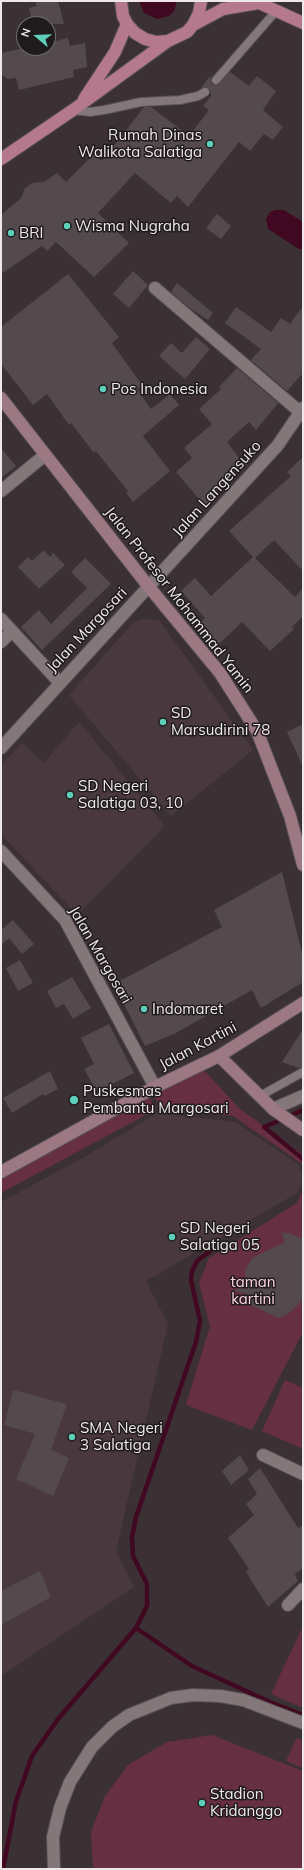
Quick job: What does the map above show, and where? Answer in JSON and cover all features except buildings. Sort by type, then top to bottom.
[{"type":"main road","points":[[121,1],[123,16],[127,24],[135,32],[145,39],[156,42],[168,41]]},
{"type":"main road","points":[[1,160],[168,41],[187,32],[193,25],[199,13],[200,1]]},
{"type":"main road","points":[[193,25],[224,9],[256,2],[303,23]]},
{"type":"main road","points":[[77,107],[115,52],[127,24]]},
{"type":"main road","name":"Jalan Profesor Mohammad Yamin","points":[[1,398],[149,587],[220,673],[257,731],[290,816],[303,865]]},
{"type":"main road","name":"Jalan Kartini","points":[[1,1172],[155,1087],[219,1056],[303,1003]]},
{"type":"main road","points":[[219,1056],[274,1109],[301,1129]]},
{"type":"street","points":[[155,288],[302,410]]},
{"type":"street","name":"Jalan Langensuko","points":[[149,587],[278,445],[302,410]]},
{"type":"street","points":[[1,491],[45,455]]},
{"type":"street","name":"Jalan Margosari","points":[[1,748],[149,587]]},
{"type":"street","points":[[1,619],[60,683]]},
{"type":"street","points":[[1,642],[12,631]]},
{"type":"street","name":"Jalan Margosari","points":[[1,850],[65,920],[155,1087]]},
{"type":"street","points":[[274,1109],[303,1096]]},
{"type":"street","points":[[263,1455],[303,1474]]},
{"type":"street","points":[[288,1605],[303,1589]]},
{"type":"street","points":[[54,1869],[53,1837],[60,1808],[70,1782],[92,1747],[112,1727],[129,1715],[171,1698],[200,1695],[243,1700],[303,1723]]},
{"type":"lane","points":[[216,80],[276,10]]},
{"type":"lane","points":[[77,107],[90,112],[141,102],[185,99],[206,92]]},
{"type":"lane","points":[[260,1096],[303,1072]]},
{"type":"shaded area","points":[[139,1],[177,1],[174,11],[169,16],[157,19],[144,13]]},
{"type":"shaded area","points":[[284,210],[303,222],[303,249],[299,249],[268,229],[266,219],[270,212]]},
{"type":"shaded area","name":"SD Marsudirini 78","points":[[144,619],[159,620],[253,750],[171,816],[69,695],[134,622]]},
{"type":"shaded area","name":"SD Negeri Salatiga 03, 10","points":[[79,722],[165,826],[77,915],[1,834],[1,765],[22,743],[44,763]]},
{"type":"shaded area","name":"SMA Negeri 3 Salatiga","points":[[157,1113],[235,1122],[298,1164],[303,1178],[297,1193],[146,1281],[168,1324],[116,1551],[134,1587],[1,1676],[1,1202],[81,1159]]},
{"type":"green space","points":[[201,1067],[239,1108],[303,1155],[303,1169],[301,1163],[233,1116],[163,1108],[150,1092]]},
{"type":"green space","points":[[149,1096],[155,1110],[1,1193],[1,1177]]},
{"type":"green space","name":"taman kartini","points":[[303,1190],[303,1332],[252,1430],[186,1405],[210,1326],[199,1283],[209,1258],[297,1203]]},
{"type":"green space","points":[[285,1380],[303,1388],[303,1449],[262,1431]]},
{"type":"green space","points":[[303,1626],[303,1708],[271,1694]]},
{"type":"green space","name":"Stadion Kridanggo","points":[[212,1735],[303,1771],[303,1869],[93,1869],[91,1832],[105,1796],[128,1765],[167,1742]]},
{"type":"green space","points":[[297,1738],[303,1740],[303,1768],[286,1761]]},
{"type":"waterway","points":[[303,1110],[264,1127],[303,1159]]},
{"type":"waterway","points":[[3,1869],[16,1801],[32,1756],[58,1719],[136,1628],[147,1606],[147,1584],[133,1556],[132,1537],[136,1517],[196,1342],[200,1321],[191,1280],[192,1271],[197,1261],[213,1249]]},
{"type":"waterway","points":[[136,1628],[192,1666],[272,1703],[303,1715]]},
{"type":"place","name":"Rumah Dinas Walikota Salatiga","points":[[210,144]]},
{"type":"place","name":"Wisma Nugraha","points":[[67,226]]},
{"type":"place","name":"BRI","points":[[11,233]]},
{"type":"place","name":"Pos Indonesia","points":[[103,389]]},
{"type":"place","name":"SD Marsudirini 78","points":[[163,722]]},
{"type":"place","name":"SD Negeri Salatiga 03, 10","points":[[70,795]]},
{"type":"place","name":"Indomaret","points":[[144,1009]]},
{"type":"place","name":"Puskesmas Pembantu Margosari","points":[[74,1100]]},
{"type":"place","name":"SD Negeri Salatiga 05","points":[[172,1237]]},
{"type":"place","name":"SMA Negeri 3 Salatiga","points":[[72,1437]]},
{"type":"place","name":"Stadion Kridanggo","points":[[202,1803]]}]
